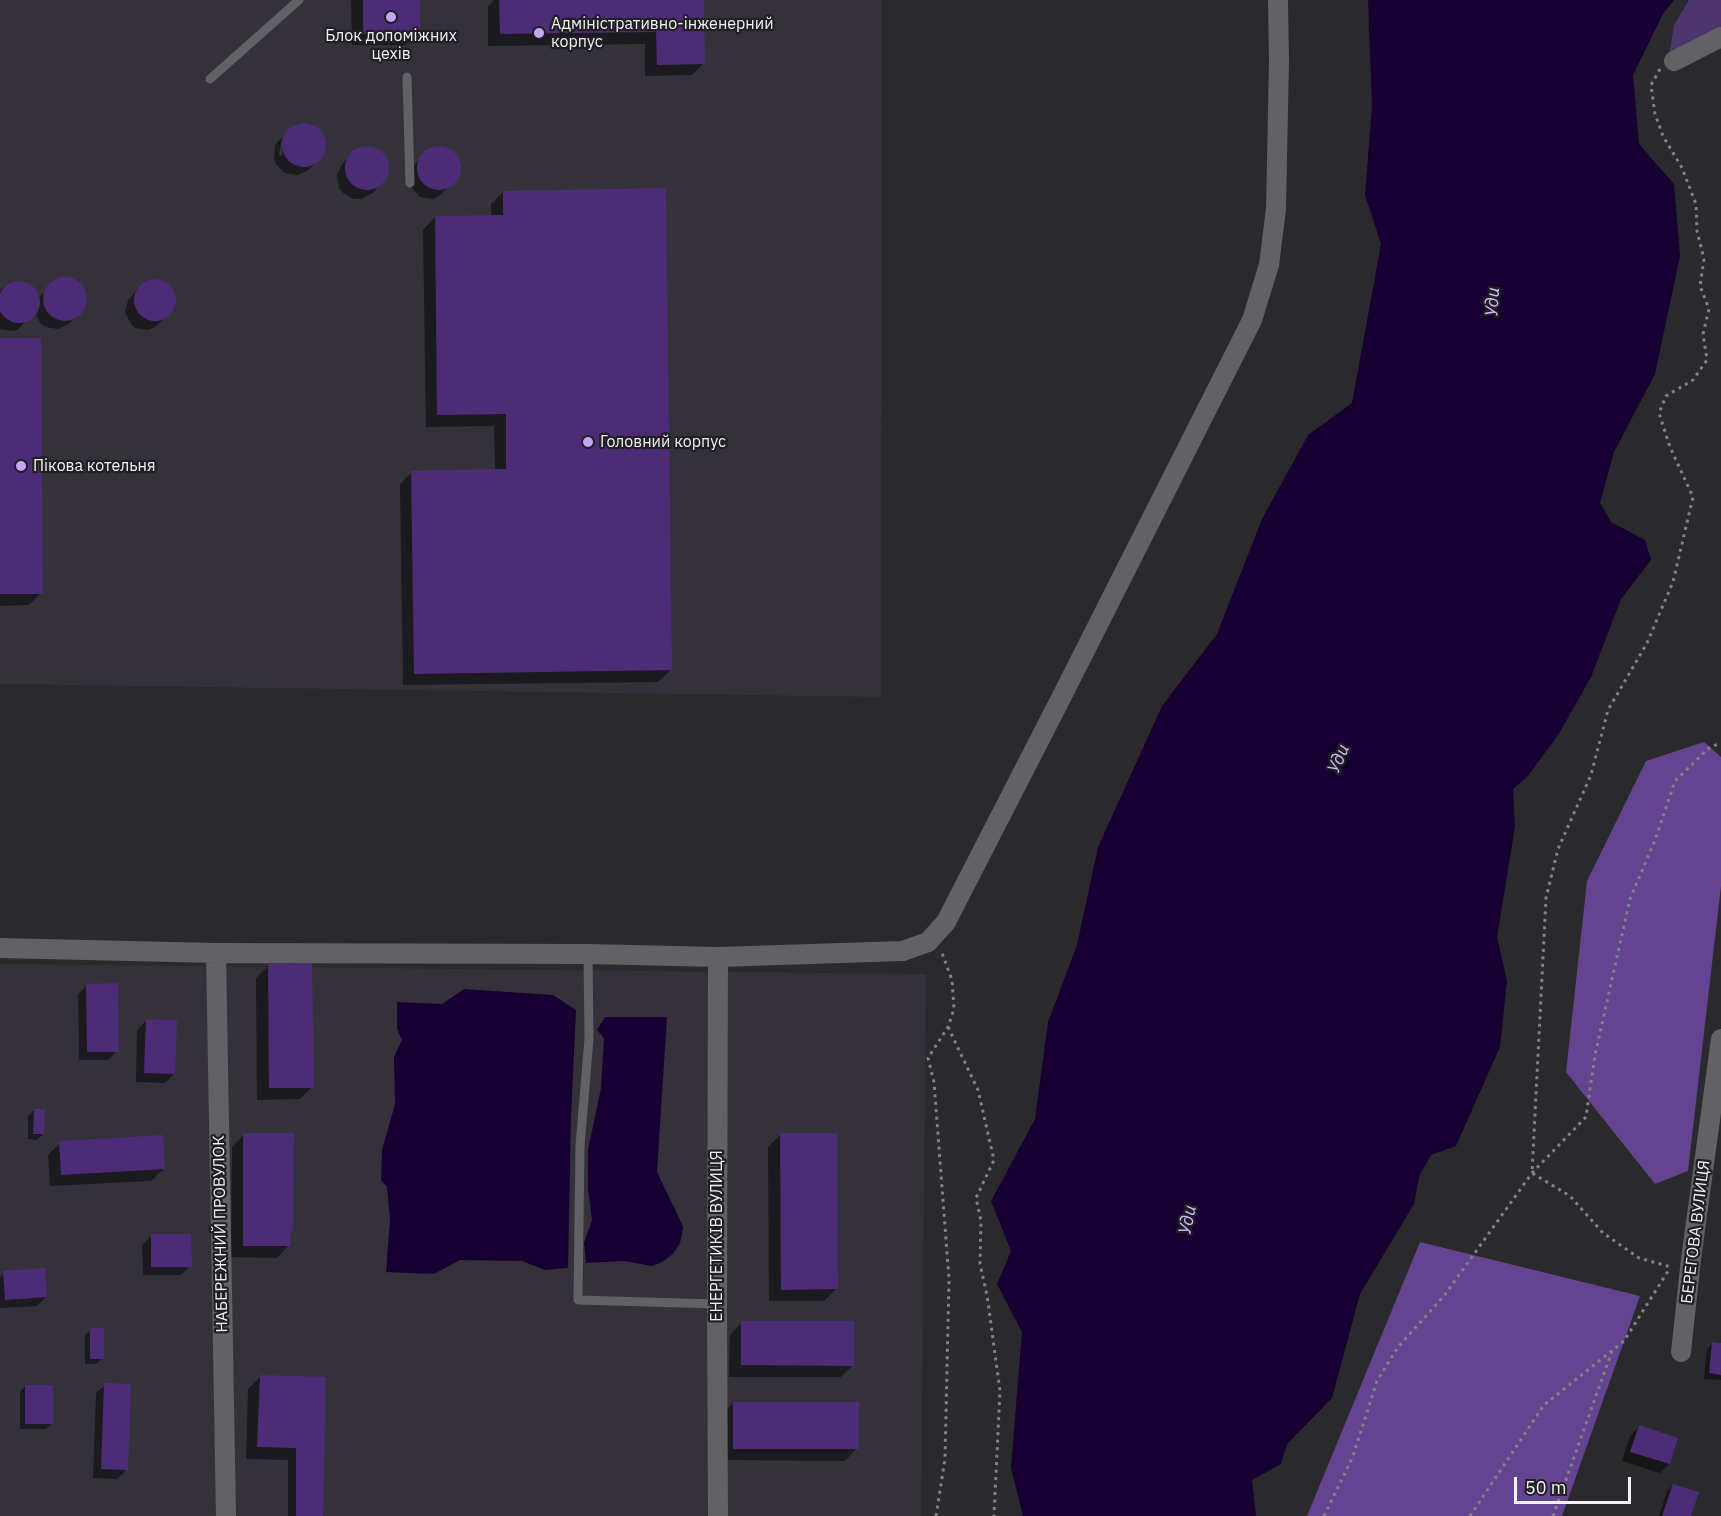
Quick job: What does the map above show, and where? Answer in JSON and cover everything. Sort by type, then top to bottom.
[{"type":"street","points":[[0,948],[216,953],[588,954],[718,957],[903,951],[928,942],[946,922],[1241,346],[1252,320],[1269,266],[1276,209],[1278,0]]},
{"type":"street","points":[[1674,61],[1721,37]]},
{"type":"street","name":"НАБЕРЕЖНИЙ ПРОВУЛОК","points":[[216,953],[226,1516]]},
{"type":"street","name":"ЕНЕРГЕТИКІВ ВУЛИЦЯ","points":[[718,957],[718,1516]]},
{"type":"street","name":"БЕРЕГОВА ВУЛИЦЯ","points":[[1681,1352],[1691,1259],[1721,1039]]},
{"type":"lane","points":[[210,79],[299,0]]},
{"type":"lane","points":[[407,77],[410,183]]},
{"type":"lane","points":[[588,954],[589,1039],[580,1146],[578,1300],[717,1304]]},
{"type":"path","points":[[1532,1173],[1546,898],[1558,849],[1591,775],[1608,710],[1647,643],[1672,582],[1693,497],[1670,447],[1659,413],[1666,396],[1693,380],[1707,360],[1703,334],[1709,309],[1700,286],[1704,258],[1696,231],[1696,204],[1682,168],[1663,136],[1655,114],[1651,85],[1660,68],[1674,61]]},
{"type":"path","points":[[1324,1516],[1353,1456],[1377,1382],[1398,1347],[1444,1296],[1532,1173],[1586,1117],[1595,1055],[1630,899],[1655,840],[1675,781],[1710,747],[1721,743]]},
{"type":"path","points":[[934,935],[952,980],[954,1009],[948,1027],[928,1058],[934,1082],[949,1280],[945,1459],[936,1516]]},
{"type":"path","points":[[948,1027],[978,1090],[994,1160],[976,1198],[981,1221],[980,1264],[987,1295],[1000,1391],[994,1516]]},
{"type":"path","points":[[1532,1173],[1570,1196],[1604,1233],[1639,1258],[1671,1267]]},
{"type":"path","points":[[1470,1516],[1544,1405],[1624,1341],[1671,1267],[1691,1259]]},
{"type":"path","points":[[1553,1516],[1613,1349]]},
{"type":"shaded area","points":[[0,0],[882,0],[881,697],[0,684]]},
{"type":"shaded area","points":[[1689,0],[1721,0],[1721,43],[1667,69],[1674,25]]},
{"type":"shaded area","points":[[1704,742],[1721,757],[1721,886],[1688,1171],[1655,1184],[1566,1072],[1587,881],[1646,761]]},
{"type":"shaded area","points":[[0,964],[926,974],[921,1516],[0,1516]]},
{"type":"shaded area","points":[[1420,1242],[1640,1296],[1562,1516],[1307,1516]]},
{"type":"water","name":"Уди","points":[[1368,0],[1674,0],[1663,14],[1633,75],[1639,144],[1674,184],[1680,256],[1655,374],[1614,452],[1600,503],[1611,522],[1645,540],[1651,560],[1621,599],[1591,677],[1560,732],[1528,776],[1513,789],[1515,827],[1497,937],[1507,981],[1500,1047],[1456,1146],[1431,1155],[1419,1177],[1414,1204],[1360,1294],[1332,1398],[1287,1444],[1281,1464],[1252,1480],[1256,1516],[1023,1516],[1011,1468],[1022,1332],[997,1284],[1011,1251],[991,1201],[1035,1119],[1048,1022],[1077,945],[1098,847],[1162,706],[1217,634],[1262,519],[1308,435],[1352,403],[1381,244],[1365,195],[1372,106]]},
{"type":"water","points":[[464,989],[553,995],[576,1010],[568,1268],[545,1270],[522,1261],[460,1260],[434,1274],[386,1272],[390,1220],[387,1187],[381,1180],[382,1150],[395,1104],[394,1057],[402,1040],[397,1029],[397,1002],[442,1004]]},
{"type":"water","points":[[605,1017],[667,1017],[657,1172],[683,1229],[680,1243],[673,1254],[652,1266],[624,1261],[586,1263],[584,1243],[592,1220],[588,1189],[588,1150],[601,1088],[604,1038],[597,1030]]},
{"type":"building","name":"Блок допоміжних цехів","points":[[363,0],[420,0],[420,33],[363,34]]},
{"type":"building","name":"Адміністративно-інженерний корпус","points":[[499,0],[704,0],[705,64],[657,65],[656,32],[500,34]]},
{"type":"building","points":[[304,123],[313,124],[320,129],[325,136],[325,154],[320,161],[313,166],[304,167],[295,166],[288,161],[283,154],[282,145],[283,136],[288,129],[295,124]]},
{"type":"building","points":[[367,146],[376,147],[383,152],[388,159],[388,177],[383,184],[376,189],[367,190],[358,189],[351,184],[346,177],[345,168],[346,159],[351,152],[358,147]]},
{"type":"building","points":[[439,146],[448,147],[455,152],[460,159],[460,177],[455,184],[448,189],[439,190],[430,189],[423,184],[418,177],[417,168],[418,159],[423,152],[430,147]]},
{"type":"building","name":"Головний корпус","points":[[666,188],[672,670],[414,674],[411,471],[506,469],[506,414],[437,415],[435,216],[503,215],[503,191]]},
{"type":"building","points":[[65,277],[80,284],[87,299],[80,314],[65,321],[50,314],[43,299],[50,284]]},
{"type":"building","points":[[155,279],[163,280],[170,285],[175,292],[175,308],[170,315],[163,320],[155,321],[147,320],[140,315],[135,308],[134,300],[135,292],[140,285],[147,280]]},
{"type":"building","points":[[19,281],[34,287],[40,302],[34,317],[19,323],[4,317],[-2,302],[4,287]]},
{"type":"building","name":"Пікова котельня","points":[[0,338],[41,338],[43,594],[0,594]]},
{"type":"building","points":[[312,963],[314,1088],[269,1088],[268,964]]},
{"type":"building","points":[[118,983],[119,1052],[87,1052],[86,984]]},
{"type":"building","points":[[146,1019],[177,1020],[175,1074],[144,1073]]},
{"type":"building","points":[[34,1109],[45,1109],[44,1134],[33,1134]]},
{"type":"building","points":[[243,1133],[294,1133],[293,1231],[291,1231],[290,1246],[243,1246]]},
{"type":"building","points":[[780,1133],[837,1133],[838,1289],[781,1290]]},
{"type":"building","points":[[163,1135],[165,1169],[61,1175],[59,1141]]},
{"type":"building","points":[[151,1234],[191,1234],[192,1267],[151,1267]]},
{"type":"building","points":[[45,1268],[47,1297],[5,1300],[3,1271]]},
{"type":"building","points":[[741,1321],[854,1321],[854,1366],[741,1365]]},
{"type":"building","points":[[90,1328],[104,1328],[104,1359],[90,1359]]},
{"type":"building","points":[[1712,1342],[1721,1343],[1721,1375],[1709,1373]]},
{"type":"building","points":[[260,1375],[326,1377],[323,1516],[296,1516],[296,1448],[257,1447]]},
{"type":"building","points":[[104,1383],[131,1384],[128,1470],[101,1469]]},
{"type":"building","points":[[25,1385],[53,1385],[53,1424],[25,1424]]},
{"type":"building","points":[[733,1402],[859,1402],[859,1449],[733,1449]]},
{"type":"building","points":[[1639,1425],[1678,1438],[1670,1464],[1630,1452]]},
{"type":"building","points":[[1673,1484],[1699,1492],[1691,1516],[1662,1516]]},
{"type":"place","name":"Блок допоміжних цехів","points":[[391,17]]},
{"type":"place","name":"Адміністративно-інженерний корпус","points":[[539,33]]},
{"type":"place","name":"Головний корпус","points":[[588,442]]},
{"type":"place","name":"Пікова котельня","points":[[21,466]]}]
